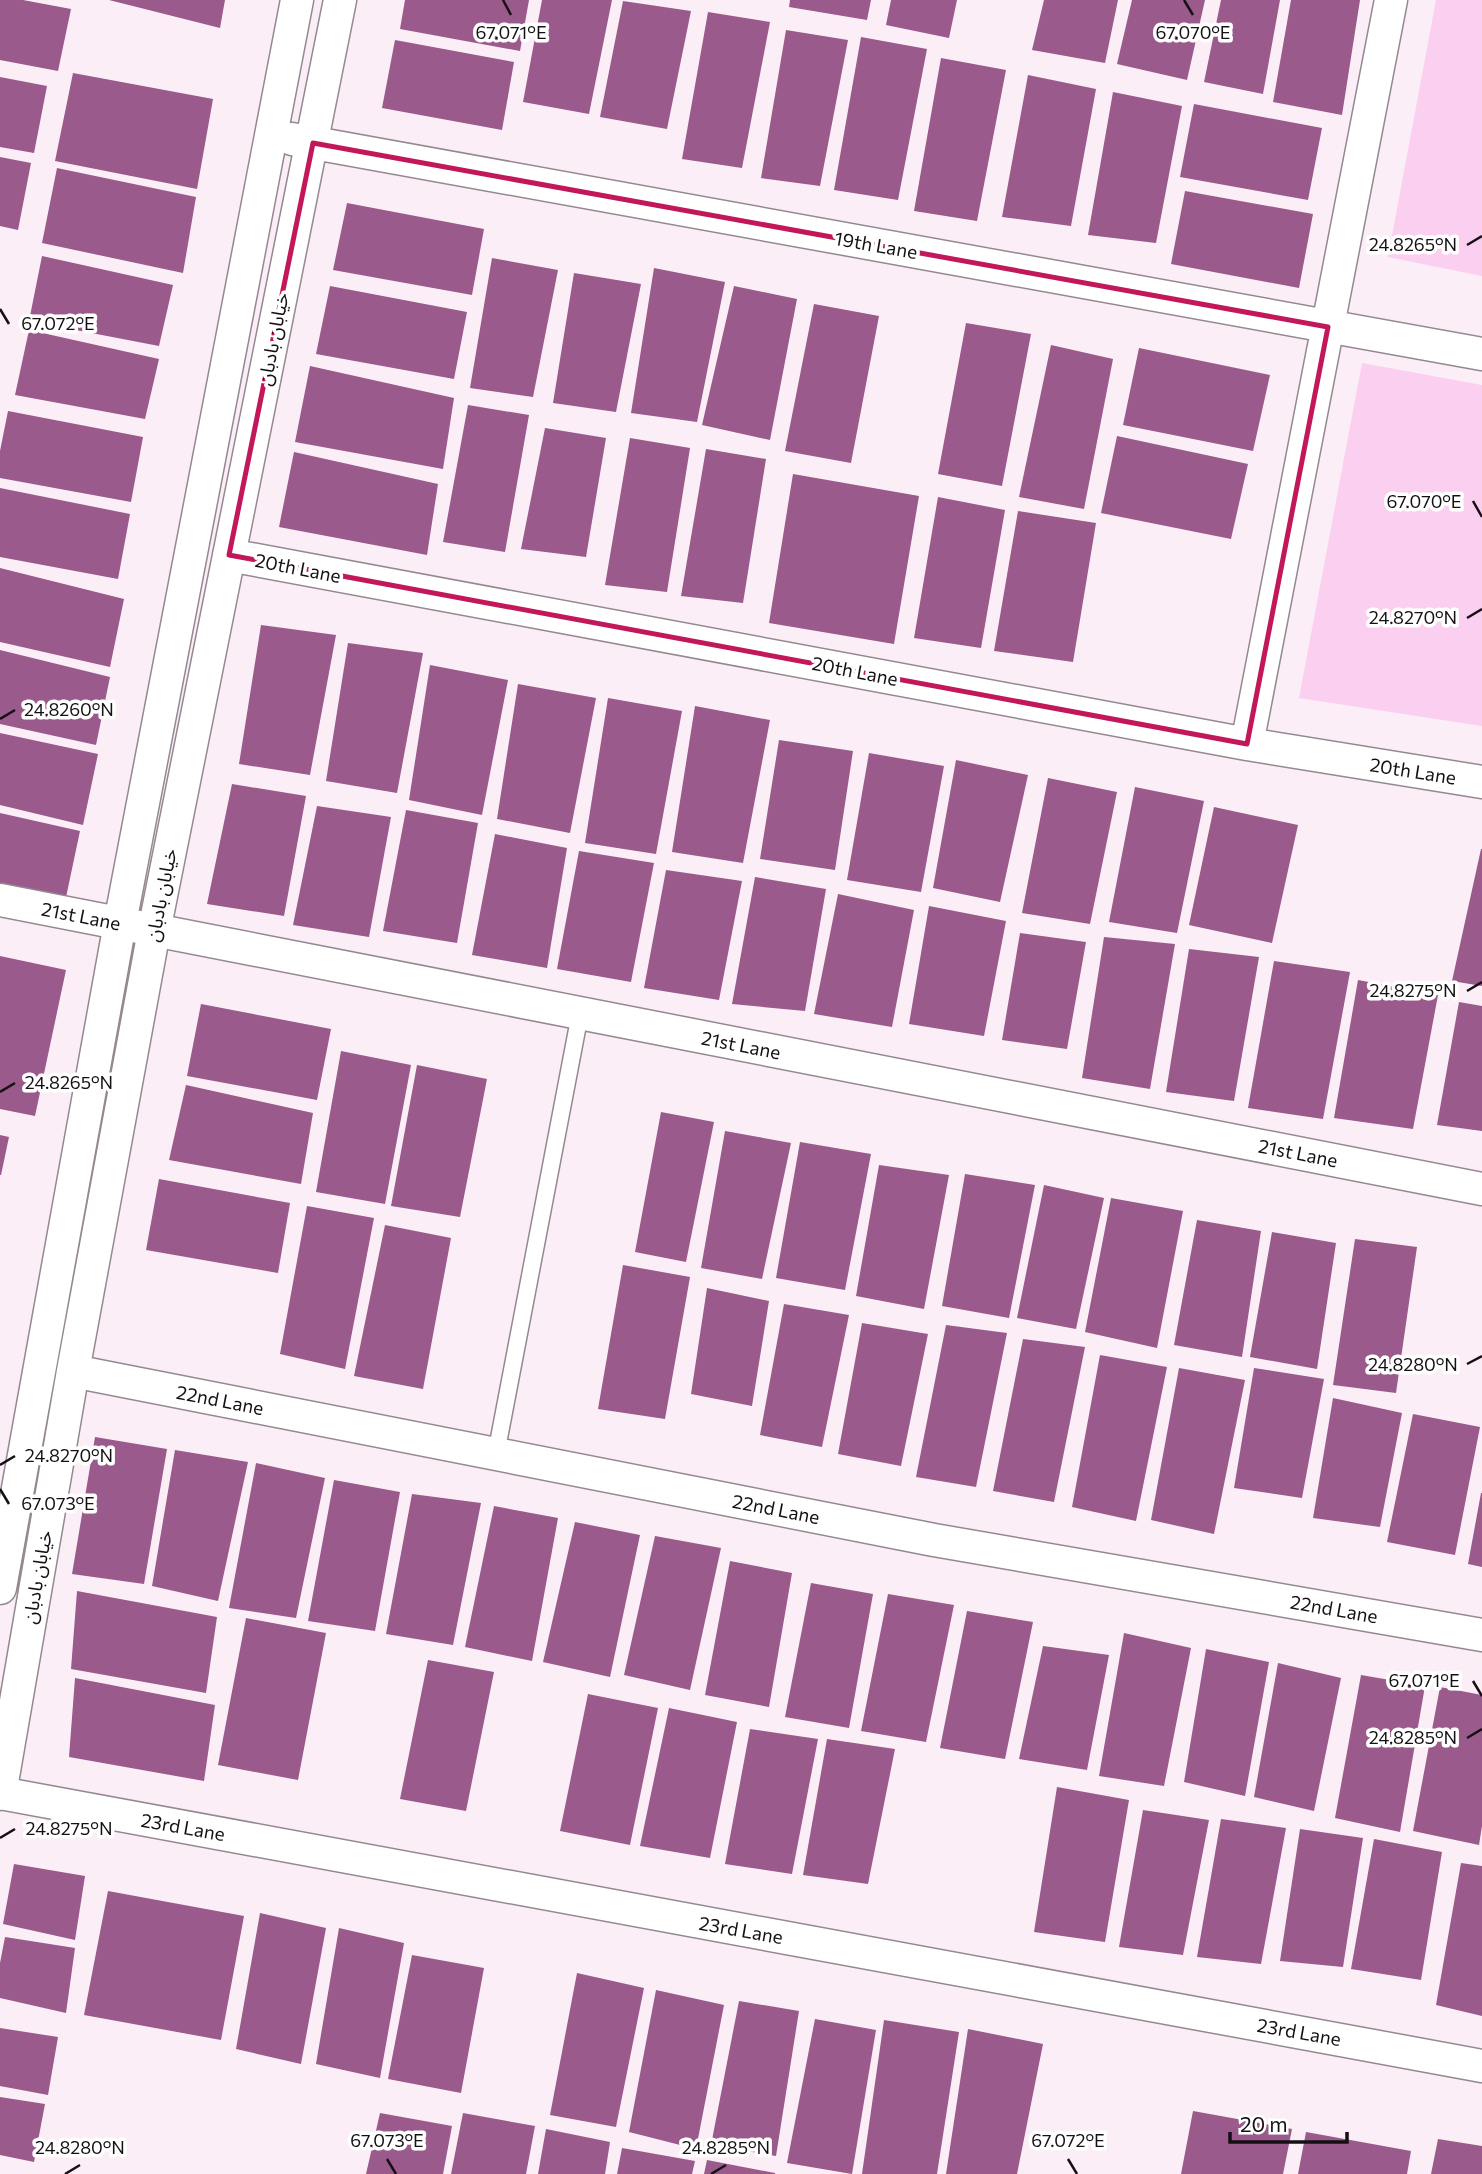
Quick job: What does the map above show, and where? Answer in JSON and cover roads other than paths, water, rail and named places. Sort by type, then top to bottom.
[{"type":"street","name":"خیابان بادبان","points":[[0,1588],[120,923],[298,0]]},
{"type":"street","name":"خیابان بادبان","points":[[0,1793],[73,1371],[154,931],[340,0]]},
{"type":"street","points":[[1247,744],[1391,0]]},
{"type":"street","name":"19th Lane","points":[[271,135],[1482,355]]},
{"type":"street","name":"20th Lane","points":[[229,555],[1247,744],[1482,782]]},
{"type":"street","name":"21st Lane","points":[[0,900],[1482,1189]]},
{"type":"street","name":"22nd Lane","points":[[73,1371],[933,1540],[1482,1635]]},
{"type":"street","name":"23rd Lane","points":[[0,1793],[1482,2066]]},
{"type":"lane","points":[[496,1454],[580,1014]]}]
